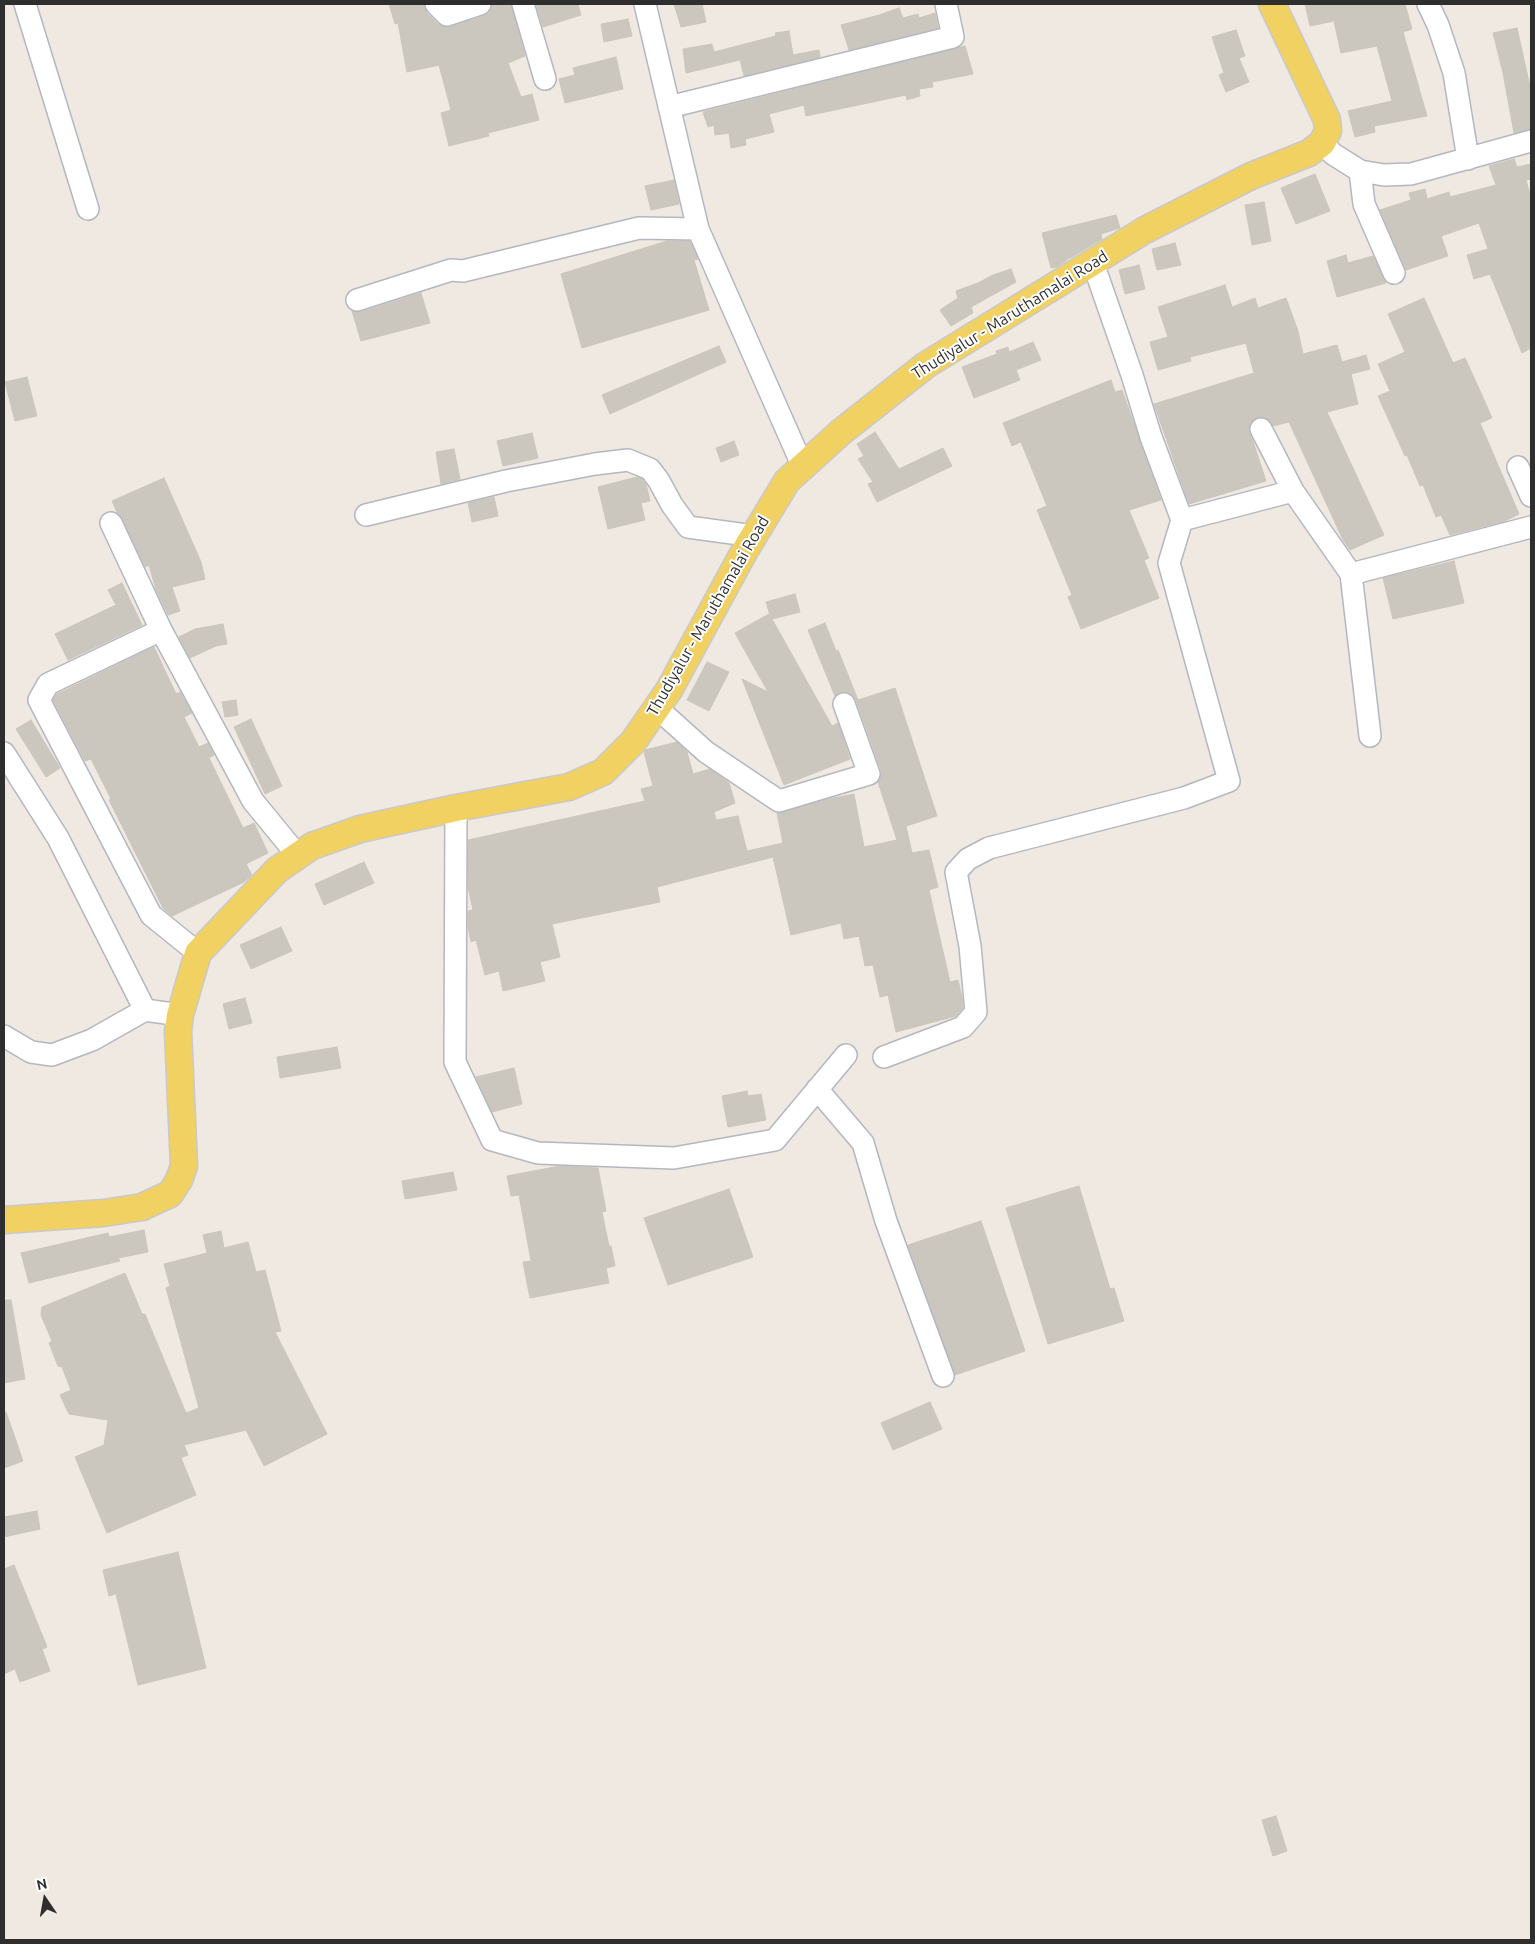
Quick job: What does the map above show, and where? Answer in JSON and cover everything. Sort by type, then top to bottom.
[{"type":"main road","points":[[1272,4],[1327,120],[1328,131],[1322,143]]},
{"type":"main road","name":"Thudiyalur - Maruthamalai Road","points":[[4,1220],[104,1213],[142,1207],[170,1194],[179,1180],[184,1166],[178,1031],[180,1015],[198,953],[277,870],[312,846],[360,829],[456,808],[569,788],[603,772],[633,742],[669,690],[754,536],[787,482],[841,432],[926,365],[1145,230],[1251,176],[1309,153],[1322,143]]},
{"type":"street","points":[[25,4],[88,209]]},
{"type":"street","points":[[436,4],[447,15],[480,4]]},
{"type":"street","points":[[523,4],[545,79]]},
{"type":"street","points":[[645,4],[698,228],[803,467]]},
{"type":"street","points":[[669,107],[953,37],[946,4]]},
{"type":"street","points":[[1428,4],[1438,25],[1454,73],[1468,158]]},
{"type":"street","points":[[1322,143],[1332,154],[1360,171],[1384,175],[1411,174],[1531,141]]},
{"type":"street","points":[[1360,171],[1364,204],[1394,273]]},
{"type":"street","points":[[357,300],[451,270],[463,271],[639,228],[698,228]]},
{"type":"street","points":[[884,1057],[963,1027],[976,1012],[970,946],[956,872],[968,859],[988,848],[1184,798],[1229,781],[1169,563],[1182,520],[1151,437],[1093,262]]},
{"type":"street","points":[[1261,429],[1294,491],[1351,574],[1370,736]]},
{"type":"street","points":[[366,515],[506,481],[595,464],[628,460],[650,469],[688,527],[754,536]]},
{"type":"street","points":[[1518,467],[1531,496]]},
{"type":"street","points":[[1182,520],[1294,491]]},
{"type":"street","points":[[110,523],[161,630],[253,802],[298,856]]},
{"type":"street","points":[[1351,574],[1531,527]]},
{"type":"street","points":[[161,630],[48,684],[39,700],[151,915],[198,953]]},
{"type":"street","points":[[657,708],[706,752],[779,801],[869,774],[844,704]]},
{"type":"street","points":[[4,753],[58,838],[144,1010]]},
{"type":"street","points":[[456,808],[455,1062],[492,1140],[538,1152],[674,1158],[775,1140],[846,1055]]},
{"type":"street","points":[[4,1036],[31,1052],[52,1055],[92,1040],[144,1010],[180,1015]]},
{"type":"street","points":[[817,1089],[863,1143],[886,1221],[943,1376]]},
{"type":"building","points":[[389,4],[424,4],[427,13],[438,24],[451,27],[484,16],[490,12],[492,4],[511,4],[525,56],[508,63],[521,97],[532,94],[539,120],[488,133],[489,136],[449,146],[441,113],[451,110],[439,65],[407,72],[398,23],[395,24]]},
{"type":"building","points":[[536,4],[578,4],[581,15],[543,27]]},
{"type":"building","points":[[674,4],[702,4],[706,22],[681,27]]},
{"type":"building","points":[[1305,4],[1405,4],[1412,29],[1403,32],[1427,116],[1374,126],[1375,132],[1355,137],[1348,111],[1392,101],[1377,46],[1341,53],[1334,21],[1310,26]]},
{"type":"building","points":[[899,8],[903,18],[918,14],[919,18],[935,13],[938,28],[849,50],[841,25]]},
{"type":"building","points":[[628,19],[632,36],[604,42],[601,24]]},
{"type":"building","points":[[1517,28],[1531,91],[1531,129],[1514,133],[1503,73],[1493,33]]},
{"type":"building","points":[[1236,30],[1245,56],[1239,58],[1249,82],[1226,92],[1219,75],[1224,73],[1212,37]]},
{"type":"building","points":[[789,31],[793,55],[819,50],[820,57],[744,76],[740,60],[686,73],[683,49],[712,44],[714,52],[776,36],[775,33]]},
{"type":"building","points":[[965,46],[973,74],[932,82],[933,87],[919,89],[920,96],[907,100],[906,95],[806,116],[804,105],[769,114],[774,132],[745,139],[746,145],[731,148],[729,133],[715,135],[714,125],[708,127],[703,112]]},
{"type":"building","points":[[616,57],[623,89],[565,103],[559,79],[575,75],[573,68]]},
{"type":"building","points":[[1514,159],[1517,167],[1531,164],[1531,179],[1526,180],[1531,198],[1531,348],[1522,353],[1490,274],[1474,279],[1467,255],[1488,249],[1479,223],[1441,236],[1448,256],[1406,270],[1380,210],[1411,200],[1409,193],[1425,189],[1427,199],[1449,192],[1450,197],[1496,185],[1489,166]]},
{"type":"building","points":[[1315,174],[1330,211],[1296,224],[1281,188]]},
{"type":"building","points":[[674,180],[679,204],[651,210],[645,186]]},
{"type":"building","points":[[1264,202],[1271,241],[1252,245],[1245,205]]},
{"type":"building","points":[[1116,215],[1120,228],[1101,234],[1102,239],[1067,259],[1057,267],[1051,268],[1042,233]]},
{"type":"building","points":[[667,241],[690,241],[698,259],[694,260],[709,310],[582,348],[561,274]]},
{"type":"building","points":[[1175,243],[1181,265],[1157,270],[1152,249]]},
{"type":"building","points":[[1346,255],[1348,263],[1373,256],[1386,283],[1337,297],[1327,261]]},
{"type":"building","points":[[1139,265],[1145,289],[1125,294],[1119,270]]},
{"type":"building","points":[[1011,269],[1016,282],[971,307],[973,313],[951,326],[940,310],[958,298],[956,291]]},
{"type":"building","points":[[1225,285],[1232,307],[1255,298],[1258,308],[1286,298],[1298,331],[1303,354],[1337,345],[1342,362],[1366,355],[1370,369],[1351,374],[1358,404],[1327,412],[1384,535],[1350,550],[1343,540],[1289,422],[1273,426],[1268,419],[1262,417],[1255,418],[1250,423],[1249,429],[1266,481],[1189,504],[1154,404],[1254,373],[1246,343],[1190,357],[1191,361],[1158,370],[1150,342],[1168,337],[1158,307]]},
{"type":"building","points":[[421,293],[430,323],[361,341],[352,311],[361,312]]},
{"type":"building","points":[[1424,298],[1453,363],[1465,358],[1492,418],[1480,423],[1519,514],[1505,521],[1450,535],[1441,515],[1436,517],[1423,485],[1420,486],[1378,396],[1390,391],[1378,364],[1405,352],[1388,314]]},
{"type":"building","points":[[1033,342],[1041,360],[1016,370],[1020,380],[974,398],[962,367],[997,354],[996,351],[1008,347],[1009,352]]},
{"type":"building","points":[[719,346],[726,362],[610,414],[602,395]]},
{"type":"building","points":[[27,377],[37,416],[15,421],[5,382]]},
{"type":"building","points":[[1111,380],[1115,392],[1122,390],[1161,500],[1129,510],[1149,558],[1144,560],[1159,598],[1081,629],[1068,597],[1072,595],[1037,510],[1047,506],[1021,442],[1012,446],[1003,423]]},
{"type":"building","points":[[875,432],[899,469],[943,448],[952,466],[877,502],[868,484],[873,482],[858,459],[864,456],[857,444]]},
{"type":"building","points":[[532,433],[538,458],[503,466],[497,441]]},
{"type":"building","points":[[734,441],[739,455],[721,462],[716,448]]},
{"type":"building","points":[[454,449],[460,479],[441,484],[436,452]]},
{"type":"building","points":[[637,477],[646,484],[650,501],[641,503],[645,520],[608,529],[598,487]]},
{"type":"building","points":[[164,478],[201,562],[205,579],[172,587],[180,611],[168,615],[156,590],[149,565],[145,567],[112,501]]},
{"type":"building","points":[[494,497],[498,516],[472,522],[468,503]]},
{"type":"building","points":[[1454,561],[1464,603],[1393,619],[1383,578]]},
{"type":"building","points":[[122,583],[142,625],[68,660],[55,634],[116,605],[108,590]]},
{"type":"building","points":[[795,594],[800,612],[772,619],[832,726],[838,723],[850,759],[784,785],[742,679],[768,692],[735,633],[769,614],[771,618],[766,602]]},
{"type":"building","points":[[825,623],[858,700],[895,688],[937,816],[906,826],[912,853],[929,850],[938,887],[929,890],[950,982],[958,980],[962,997],[963,1008],[956,1016],[896,1032],[888,995],[880,997],[873,965],[865,966],[859,936],[844,939],[841,923],[791,935],[773,857],[657,887],[660,902],[552,924],[560,957],[540,962],[545,981],[503,991],[499,971],[485,975],[476,940],[471,942],[468,927],[468,911],[473,910],[468,887],[468,840],[645,801],[641,789],[653,786],[645,750],[677,742],[687,752],[693,774],[710,769],[729,783],[735,803],[714,812],[716,820],[738,816],[747,851],[783,843],[777,813],[854,794],[864,847],[897,840],[878,782],[881,770],[856,700],[847,692],[840,692],[835,696],[808,630]]},
{"type":"building","points":[[223,624],[227,644],[216,646],[190,658],[179,637],[195,629]]},
{"type":"building","points":[[154,647],[176,694],[180,692],[192,713],[184,717],[199,747],[208,743],[214,755],[209,758],[243,828],[254,823],[268,853],[246,864],[252,875],[244,882],[172,916],[163,908],[109,800],[111,799],[91,759],[85,761],[53,700],[57,694]]},
{"type":"building","points":[[707,662],[729,672],[709,711],[687,700]]},
{"type":"building","points":[[236,700],[238,715],[225,717],[222,702]]},
{"type":"building","points":[[251,719],[282,786],[265,794],[234,727]]},
{"type":"building","points":[[31,720],[60,768],[46,777],[16,729]]},
{"type":"building","points":[[364,862],[374,883],[324,905],[315,884]]},
{"type":"building","points":[[281,927],[292,951],[251,969],[240,945]]},
{"type":"building","points":[[245,998],[252,1023],[229,1029],[223,1004]]},
{"type":"building","points":[[337,1047],[341,1068],[280,1078],[277,1057]]},
{"type":"building","points":[[514,1068],[522,1104],[492,1112],[476,1077]]},
{"type":"building","points":[[747,1091],[748,1096],[761,1094],[766,1120],[728,1127],[722,1096]]},
{"type":"building","points":[[560,1166],[598,1168],[606,1211],[602,1212],[615,1266],[606,1268],[609,1283],[530,1298],[523,1262],[531,1261],[519,1195],[511,1196],[507,1176]]},
{"type":"building","points":[[453,1172],[457,1190],[405,1199],[402,1181]]},
{"type":"building","points":[[1079,1186],[1110,1289],[1114,1288],[1124,1321],[1048,1344],[1006,1208]]},
{"type":"building","points":[[729,1189],[753,1257],[668,1285],[644,1218]]},
{"type":"building","points":[[981,1221],[1025,1351],[955,1375],[908,1245]]},
{"type":"building","points":[[144,1230],[148,1252],[118,1258],[120,1261],[29,1283],[21,1253],[108,1233],[109,1237]]},
{"type":"building","points":[[221,1231],[224,1248],[248,1242],[256,1272],[265,1270],[281,1331],[275,1332],[327,1434],[264,1466],[246,1430],[184,1445],[188,1455],[181,1458],[196,1495],[107,1533],[75,1457],[104,1445],[108,1420],[69,1414],[60,1395],[71,1390],[62,1367],[58,1366],[49,1343],[52,1341],[41,1315],[42,1307],[125,1273],[142,1314],[145,1314],[186,1413],[199,1408],[166,1288],[170,1286],[164,1264],[207,1253],[203,1235]]},
{"type":"building","points":[[4,1300],[11,1300],[25,1379],[4,1383]]},
{"type":"building","points":[[930,1402],[942,1429],[893,1450],[881,1423]]},
{"type":"building","points":[[4,1412],[6,1412],[23,1461],[4,1468]]},
{"type":"building","points":[[37,1511],[40,1529],[4,1537],[4,1517]]},
{"type":"building","points":[[178,1552],[206,1668],[138,1685],[116,1594],[109,1596],[103,1570]]},
{"type":"building","points":[[14,1565],[47,1647],[42,1649],[50,1671],[20,1682],[15,1669],[4,1674],[4,1569]]},
{"type":"building","points":[[1276,1816],[1287,1851],[1273,1856],[1262,1820]]}]
